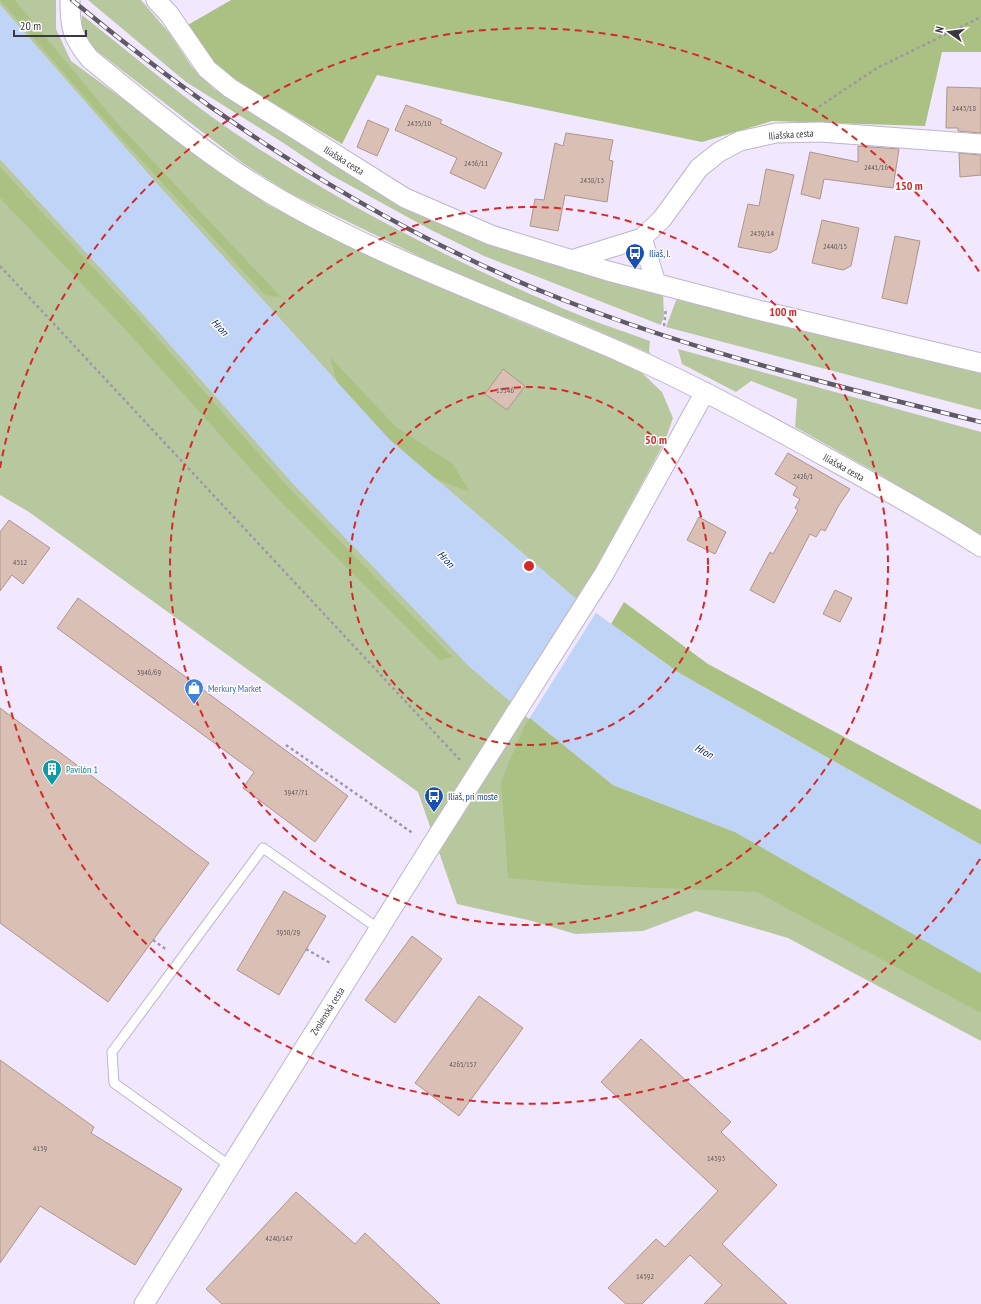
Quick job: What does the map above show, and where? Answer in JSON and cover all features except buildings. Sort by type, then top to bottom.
[{"type":"street","name":"Iliašska cesta","points":[[70,0],[70,24],[78,44],[90,59],[218,158],[268,192],[321,222],[391,255],[493,300],[627,355],[705,392],[898,496],[981,547]]},
{"type":"street","name":"Iliašska cesta","points":[[156,0],[169,14],[207,69],[230,88],[405,198],[452,220],[491,235],[571,260],[762,311],[981,364]]},
{"type":"street","name":"Iliašska cesta","points":[[571,260],[642,238],[662,219],[699,168],[719,152],[740,141],[776,133],[821,132],[981,144]]},
{"type":"street","points":[[642,238],[656,283]]},
{"type":"street","name":"Zvolenská cesta","points":[[144,1304],[475,776],[604,574],[705,392]]},
{"type":"lane","points":[[230,1166],[114,1083],[112,1052],[264,848],[379,929]]},
{"type":"path","points":[[813,110],[877,68],[981,17]]},
{"type":"path","points":[[0,266],[475,776]]},
{"type":"path","points":[[286,745],[431,846]]},
{"type":"path","points":[[306,949],[350,975]]},
{"type":"green space","points":[[0,0],[56,0],[56,29],[71,61],[268,205],[509,317],[641,372],[662,392],[673,418],[665,441],[596,568],[576,599],[389,439],[157,184],[0,5]]},
{"type":"green space","points":[[0,0],[15,0],[116,122],[281,297],[265,295],[111,127]]},
{"type":"green space","points":[[88,0],[141,0],[170,34],[192,67],[214,89],[333,163],[411,209],[462,233],[543,259],[663,294],[664,316],[661,325],[484,256],[431,230],[331,175],[285,144],[186,82]]},
{"type":"green space","points":[[231,0],[981,0],[981,52],[942,52],[925,126],[772,121],[702,142],[377,75],[342,144],[241,84],[212,60],[186,26]]},
{"type":"green space","points":[[82,15],[171,86],[240,137],[333,194],[405,234],[514,287],[575,314],[650,341],[649,351],[651,354],[578,322],[468,280],[289,193],[244,164],[89,45],[83,30]]},
{"type":"green space","points":[[0,159],[469,666],[530,718],[613,785],[735,832],[981,973],[981,1041],[788,938],[696,911],[643,931],[575,934],[532,921],[457,904],[418,792],[29,512],[0,495]]},
{"type":"green space","points":[[0,167],[138,316],[289,488],[452,657],[439,660],[277,498],[124,328],[0,198]]},
{"type":"green space","points":[[677,298],[981,371],[981,410],[666,327]]},
{"type":"green space","points":[[678,349],[981,432],[981,536],[879,474],[795,427],[797,399],[751,381],[736,392],[682,364]]},
{"type":"green space","points":[[330,357],[396,427],[453,464],[470,492],[424,474],[339,390]]},
{"type":"green space","points":[[624,602],[708,664],[981,810],[981,845],[679,673],[611,624]]},
{"type":"green space","points":[[530,718],[613,785],[735,832],[981,973],[981,1013],[757,892],[585,885],[508,878],[501,781],[524,727]]},
{"type":"water","name":"Hron","points":[[0,5],[157,184],[389,439],[574,597],[679,673],[981,845],[981,973],[735,832],[613,785],[530,718],[469,666],[293,484],[140,311],[0,159]]},
{"type":"pier","points":[[578,597],[597,611],[529,719],[510,703]]},
{"type":"railway","points":[[72,0],[185,88],[244,130],[304,169],[367,206],[430,240],[495,271],[561,299],[664,336],[822,382],[981,422]]},
{"type":"place","name":"Iliaš, I.","points":[[635,270]]},
{"type":"place","name":"Merkury Market","points":[[194,705]]},
{"type":"place","name":"Pavilón 1","points":[[52,786]]},
{"type":"place","name":"Iliaš, pri moste","points":[[434,813]]}]
